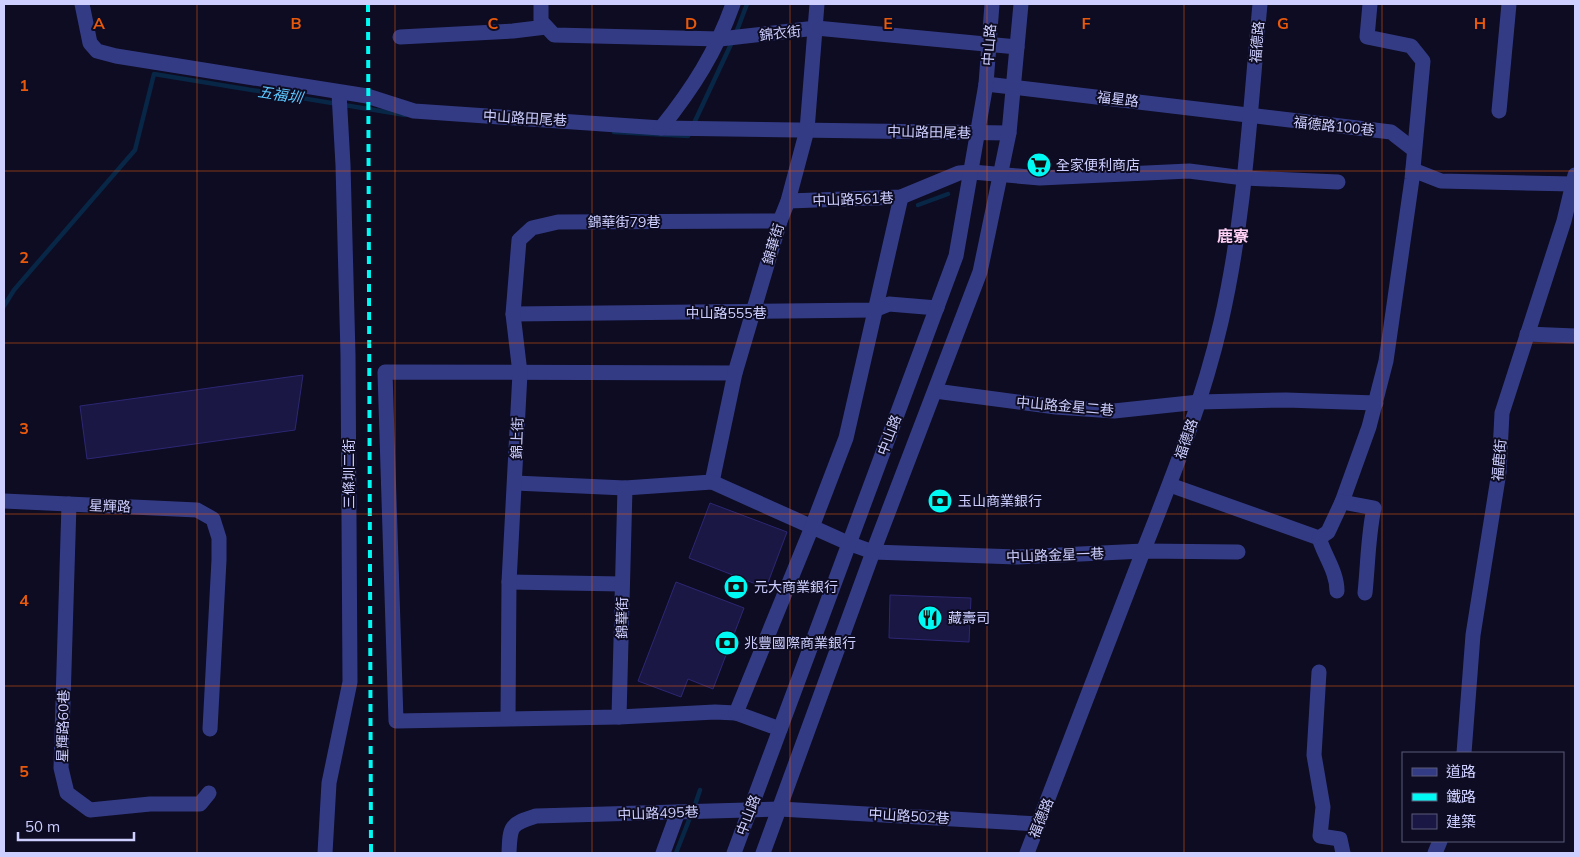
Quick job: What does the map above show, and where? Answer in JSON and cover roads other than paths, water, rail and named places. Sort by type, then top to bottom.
[{"type":"street","name":"中山路田尾巷","points":[[82,4],[90,43],[97,51],[339,100],[367,96],[414,111],[661,128],[1009,133]]},
{"type":"street","points":[[541,4],[541,21],[546,27]]},
{"type":"street","points":[[661,128],[688,95],[720,39],[733,4]]},
{"type":"street","name":"錦華街","points":[[712,482],[735,373],[788,200],[807,130],[817,4]]},
{"type":"street","name":"中山路","points":[[734,853],[956,256],[979,133],[986,84],[992,4]]},
{"type":"street","name":"中山路","points":[[763,853],[872,552],[980,272],[1002,174],[1009,133],[1021,4]]},
{"type":"street","name":"福德路","points":[[1027,853],[1170,485],[1199,402],[1221,323],[1233,264],[1244,178],[1260,4]]},
{"type":"street","points":[[1320,538],[1328,532],[1342,502],[1376,403],[1386,361],[1413,170],[1413,149],[1423,61],[1411,46],[1367,37],[1370,4]]},
{"type":"street","points":[[1499,111],[1509,4]]},
{"type":"street","name":"錦衣街","points":[[400,37],[513,31],[546,27],[554,35],[720,39],[816,28],[1017,47]]},
{"type":"street","name":"福星路","points":[[986,84],[1250,116]]},
{"type":"street","name":"三條圳二街","points":[[325,853],[329,783],[350,682],[348,355],[339,100]]},
{"type":"street","name":"福德路100巷","points":[[1250,116],[1391,132],[1413,149]]},
{"type":"street","points":[[1413,170],[1441,181],[1574,179]]},
{"type":"street","points":[[972,172],[1040,178],[1189,171],[1244,178],[1338,182]]},
{"type":"street","name":"中山路561巷","points":[[788,200],[901,197],[958,173],[972,172]]},
{"type":"street","name":"福鹿街","points":[[1464,752],[1473,635],[1499,472],[1502,413],[1564,221],[1574,179]]},
{"type":"street","points":[[736,713],[846,438],[901,197]]},
{"type":"street","name":"錦華街79巷","points":[[513,314],[519,240],[532,228],[558,222],[780,221]]},
{"type":"street","name":"中山路555巷","points":[[513,314],[753,313],[874,310],[889,304],[936,308]]},
{"type":"street","name":"錦上街","points":[[508,718],[509,582],[520,373],[513,314]]},
{"type":"street","points":[[1527,334],[1575,336]]},
{"type":"street","points":[[735,373],[385,372],[396,721],[619,717],[714,712],[736,713],[780,729]]},
{"type":"street","name":"中山路金星二巷","points":[[935,391],[1056,408],[1114,411],[1199,402],[1286,400],[1376,403]]},
{"type":"street","points":[[515,483],[625,488],[712,482],[872,552]]},
{"type":"street","points":[[1170,485],[1320,538]]},
{"type":"street","name":"錦華街","points":[[619,717],[625,488]]},
{"type":"street","name":"星輝路","points":[[4,501],[197,510],[213,519],[219,538],[219,560],[210,729]]},
{"type":"street","points":[[1342,502],[1374,508],[1368,541],[1370,550],[1365,593]]},
{"type":"street","name":"星輝路60巷","points":[[69,504],[61,768],[67,793],[90,810],[150,804],[200,804],[209,793]]},
{"type":"street","points":[[1320,538],[1324,554],[1337,579],[1337,591]]},
{"type":"street","name":"中山路金星一巷","points":[[872,552],[1017,557],[1144,551],[1238,552]]},
{"type":"street","points":[[509,582],[622,584]]},
{"type":"street","points":[[1319,672],[1314,755],[1323,807],[1320,836],[1340,839],[1343,853]]},
{"type":"street","name":"中山路502巷","points":[[780,809],[1038,824]]},
{"type":"street","name":"中山路495巷","points":[[509,853],[510,830],[517,822],[536,816],[780,809]]},
{"type":"street","points":[[663,853],[678,812]]},
{"type":"waterway","points":[[736,33],[747,4]]},
{"type":"waterway","points":[[614,132],[688,136],[733,40]]},
{"type":"waterway","name":"五福圳","points":[[4,306],[14,290],[135,150],[154,74],[405,115]]},
{"type":"waterway","points":[[918,205],[948,194]]},
{"type":"waterway","points":[[694,808],[700,790]]},
{"type":"waterway","points":[[676,853],[691,815]]},
{"type":"railway","points":[[368,4],[371,853]]},
{"type":"place","name":"全家便利商店","points":[[1039,165]]},
{"type":"place","name":"玉山商業銀行","points":[[940,501]]},
{"type":"place","name":"元大商業銀行","points":[[736,587]]},
{"type":"place","name":"藏壽司","points":[[930,618]]},
{"type":"place","name":"兆豐國際商業銀行","points":[[727,643]]},
{"type":"district","name":"鹿寮","points":[[1233,236]]}]
